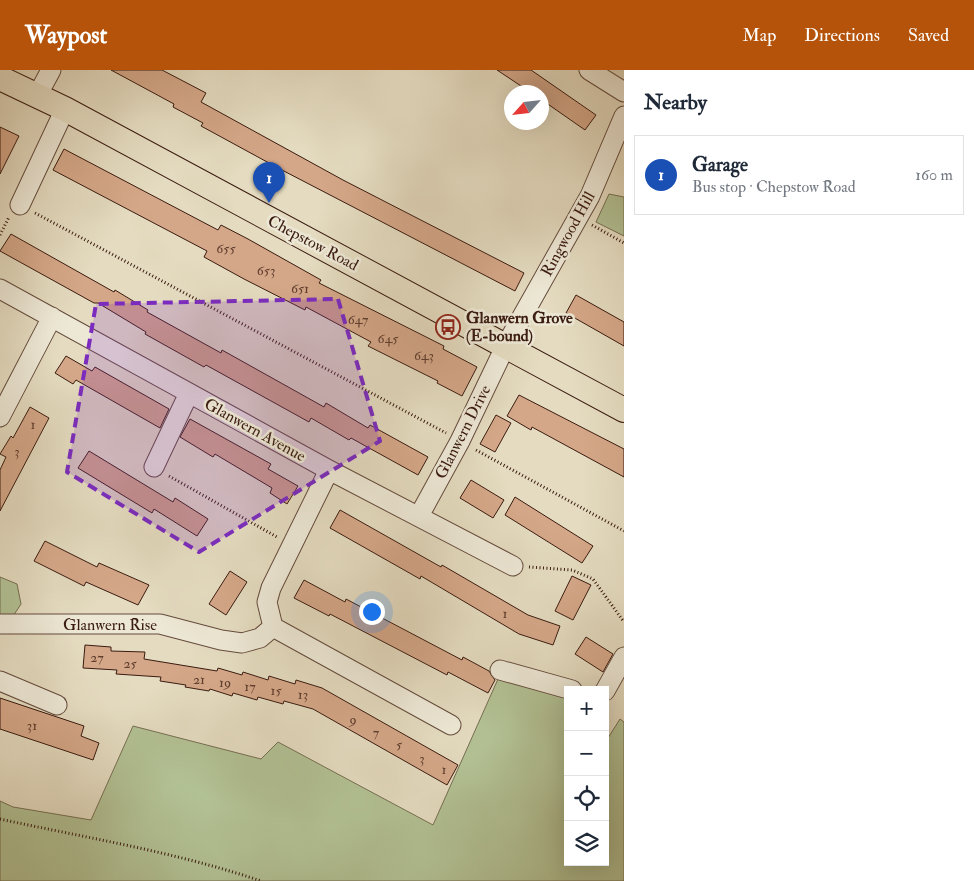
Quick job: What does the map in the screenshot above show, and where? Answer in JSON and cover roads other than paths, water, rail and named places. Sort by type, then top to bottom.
[{"type":"main road","name":"Chepstow Road","points":[[0,78],[65,109],[624,410]]},
{"type":"street","points":[[37,96],[51,70]]},
{"type":"street","points":[[589,70],[624,92]]},
{"type":"street","points":[[20,205],[65,109]]},
{"type":"street","name":"Ringwood Hill","points":[[505,347],[590,196],[624,116]]},
{"type":"street","name":"Glanwern Avenue","points":[[0,289],[329,470],[513,566]]},
{"type":"street","points":[[0,417],[52,317]]},
{"type":"street","name":"Glanwern Drive","points":[[419,516],[460,441],[505,347]]},
{"type":"street","points":[[154,467],[189,393]]},
{"type":"street","points":[[329,470],[271,588],[267,602],[272,627],[451,725]]},
{"type":"street","name":"Glanwern Rise","points":[[0,624],[160,624],[221,640],[242,643],[260,638],[272,627]]},
{"type":"street","points":[[608,686],[624,657]]},
{"type":"street","points":[[500,670],[564,688]]},
{"type":"street","points":[[0,681],[57,704]]},
{"type":"place","name":"Garage","points":[[269,203]]},
{"type":"place","name":"Glanwern Grove (E-bound)","points":[[448,327]]}]
